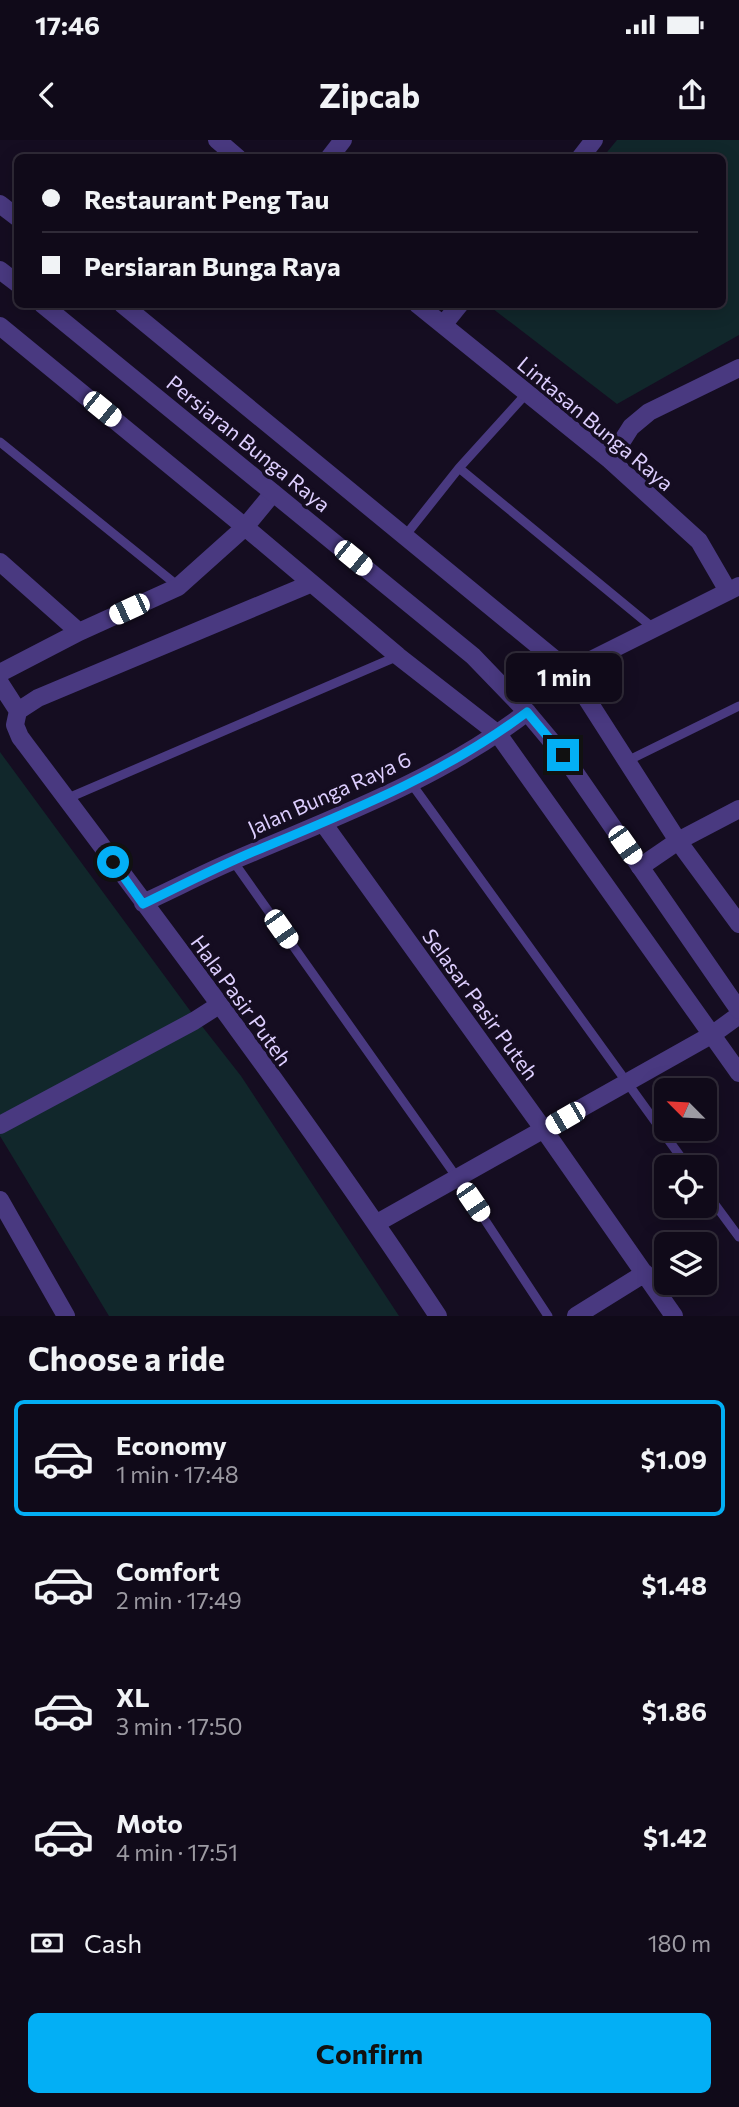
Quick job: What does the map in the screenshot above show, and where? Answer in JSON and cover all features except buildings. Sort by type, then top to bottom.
[{"type":"street","points":[[217,140],[233,154]]},
{"type":"street","points":[[332,154],[343,140]]},
{"type":"street","points":[[583,154],[594,140]]},
{"type":"street","points":[[0,204],[14,215]]},
{"type":"street","points":[[0,270],[14,282]]},
{"type":"street","name":"Persiaran Bunga Raya","points":[[47,308],[473,656],[527,712],[563,755],[739,1010]]},
{"type":"street","name":"Persiaran Bunga Raya","points":[[127,308],[569,671],[678,841],[739,924]]},
{"type":"street","name":"Lintasan Bunga Raya","points":[[422,308],[610,460],[699,541],[734,588]]},
{"type":"street","points":[[443,325],[457,308]]},
{"type":"street","points":[[0,326],[245,527],[310,584],[498,734],[739,1073]]},
{"type":"street","points":[[610,460],[631,427],[649,412],[739,368]]},
{"type":"street","points":[[0,673],[79,632],[178,587],[245,527],[273,493]]},
{"type":"street","points":[[0,563],[79,632]]},
{"type":"street","points":[[18,711],[38,698],[310,584]]},
{"type":"street","points":[[569,671],[734,588]]},
{"type":"street","name":"Hala Pasir Puteh","points":[[0,684],[18,711],[15,725],[20,737],[377,1223],[438,1316]]},
{"type":"street","name":"Jalan Bunga Raya 6","points":[[143,904],[233,861],[411,783],[498,734],[527,712]]},
{"type":"street","points":[[640,867],[678,841],[739,809]]},
{"type":"street","name":"Selasar Pasir Puteh","points":[[323,823],[674,1316]]},
{"type":"street","points":[[0,1125],[219,1005]]},
{"type":"street","points":[[377,1223],[713,1034],[739,1016]]},
{"type":"street","points":[[0,1200],[66,1316]]},
{"type":"street","points":[[576,1316],[645,1273]]},
{"type":"lane","points":[[404,537],[459,468],[526,394]]},
{"type":"lane","points":[[0,442],[178,587]]},
{"type":"lane","points":[[459,468],[652,628]]},
{"type":"lane","points":[[66,799],[398,656]]},
{"type":"lane","points":[[627,761],[739,706]]},
{"type":"lane","points":[[411,783],[679,1155]]},
{"type":"lane","points":[[233,861],[458,1179],[548,1316]]},
{"type":"lane","points":[[717,1207],[739,1237]]},
{"type":"green space","points":[[617,140],[739,140],[739,335],[617,404],[492,308],[726,308],[726,154],[605,154]]},
{"type":"green space","points":[[0,752],[241,1076],[399,1316],[109,1316],[0,1136]]},
{"type":"route","points":[[113,862],[143,904],[233,861],[411,783],[498,734],[527,712],[563,755]]}]
